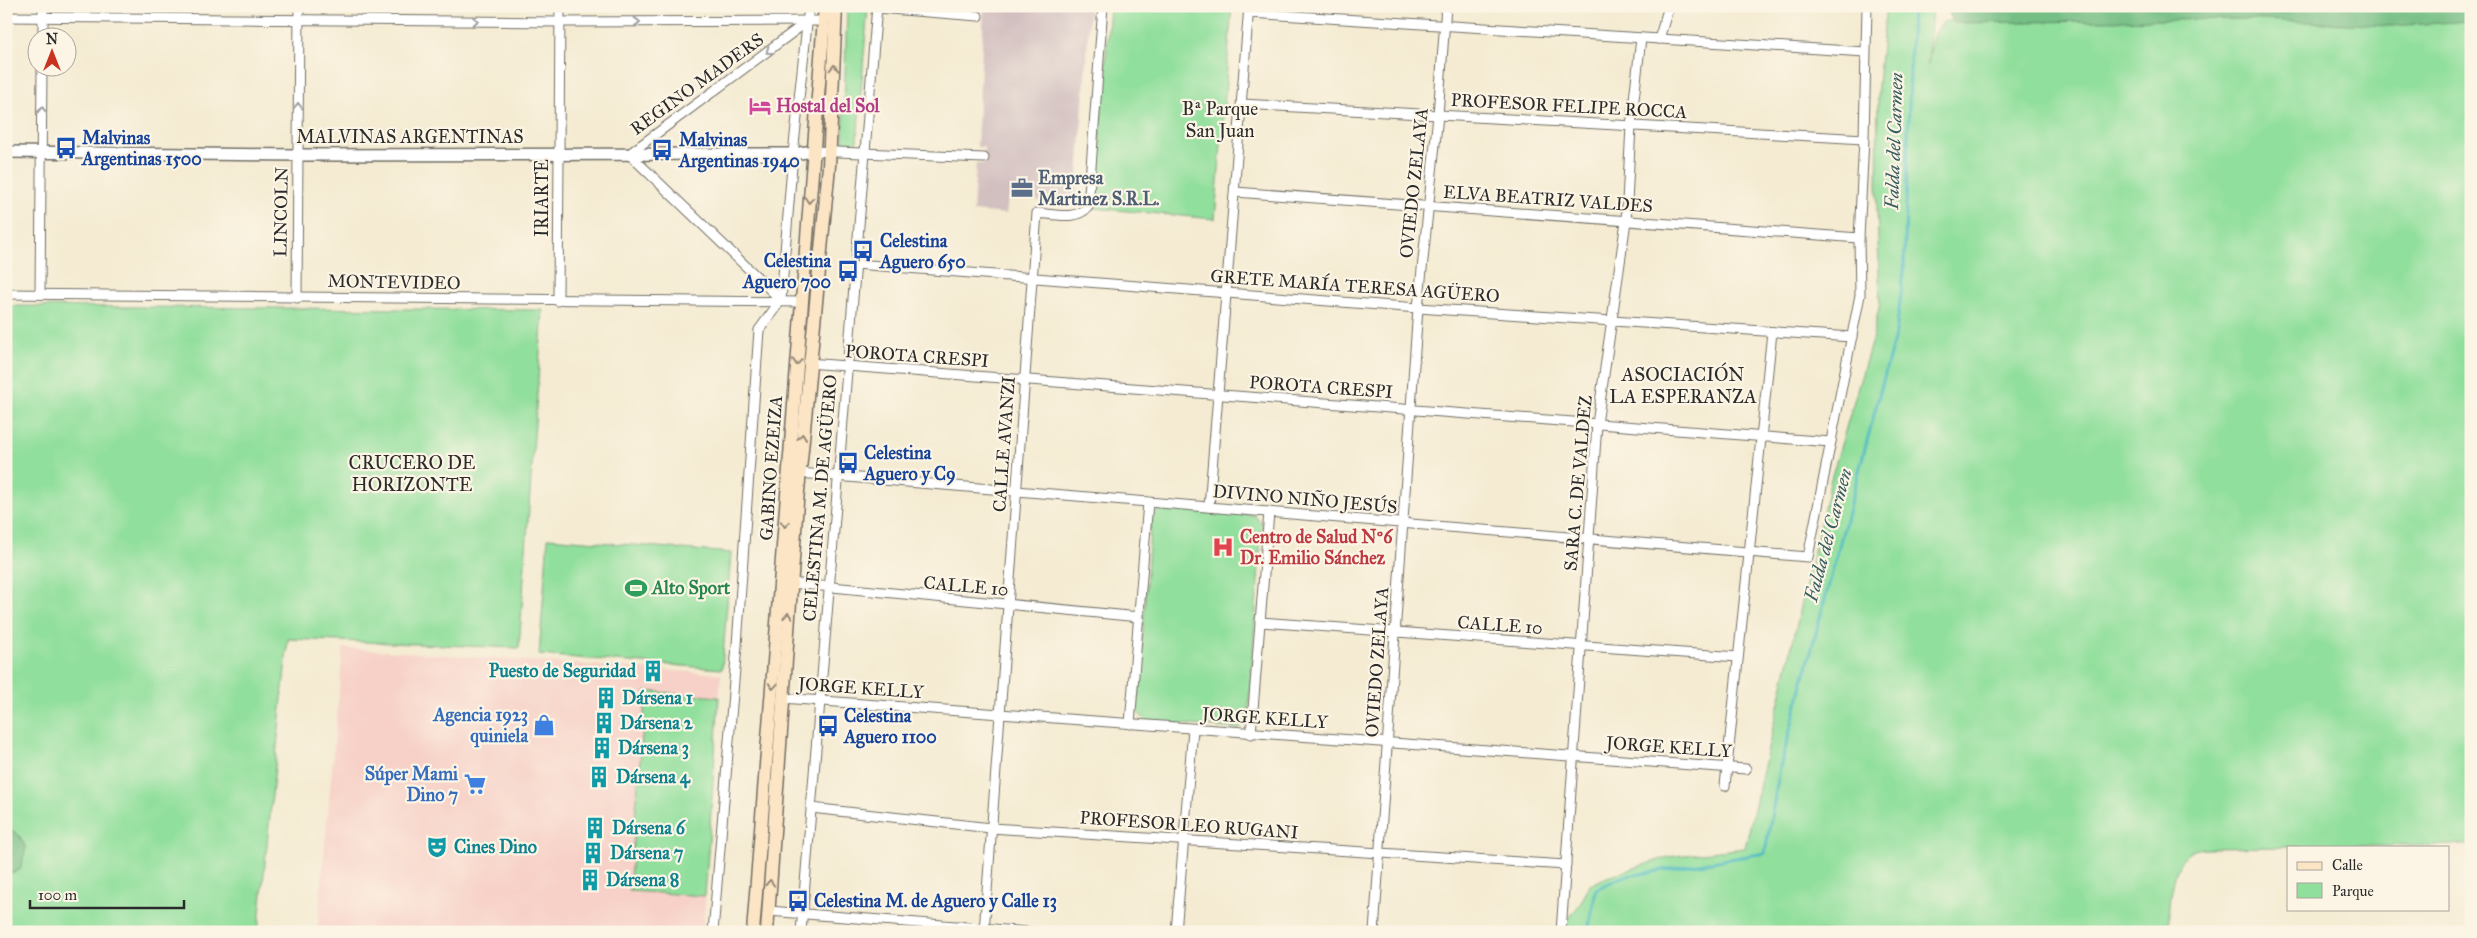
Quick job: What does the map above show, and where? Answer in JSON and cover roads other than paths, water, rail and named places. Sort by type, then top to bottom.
[{"type":"main road","name":"GABINO EZEIZA","points":[[753,932],[825,6]]},
{"type":"main road","name":"GABINO EZEIZA","points":[[767,932],[799,473],[808,364],[830,152],[836,6]]},
{"type":"street","points":[[43,6],[43,28]]},
{"type":"street","name":"LINCOLN","points":[[297,298],[299,6]]},
{"type":"street","name":"IRIARTE","points":[[558,301],[560,6]]},
{"type":"street","points":[[713,932],[737,645],[759,330],[781,300],[793,154],[809,6]]},
{"type":"street","name":"CALLE AVANZI","points":[[984,930],[1037,212],[1071,216],[1082,213],[1088,207],[1103,6]]},
{"type":"street","name":"OVIEDO ZELAYA","points":[[1374,932],[1418,308],[1438,115],[1446,6]]},
{"type":"street","points":[[1659,39],[1669,6]]},
{"type":"street","points":[[1831,442],[1860,295],[1859,238],[1864,139],[1867,6]]},
{"type":"street","points":[[877,7],[978,16]]},
{"type":"street","name":"CELESTINA M. DE AGÜERO","points":[[801,932],[877,7]]},
{"type":"street","points":[[1209,508],[1249,9],[1444,25],[1865,52]]},
{"type":"street","points":[[6,17],[560,22],[824,21]]},
{"type":"street","name":"REGINO MADERS","points":[[781,300],[630,154],[808,22]]},
{"type":"street","name":"SARA C. DE VALDEZ","points":[[1561,932],[1598,424],[1610,321],[1626,221],[1631,126],[1641,38]]},
{"type":"street","points":[[40,294],[42,78]]},
{"type":"street","name":"PROFESOR FELIPE ROCCA","points":[[1242,104],[1864,139]]},
{"type":"street","points":[[813,151],[984,158]]},
{"type":"street","name":"MALVINAS ARGENTINAS","points":[[6,152],[298,155],[793,154],[813,151]]},
{"type":"street","name":"ELVA BEATRIZ VALDES","points":[[1235,192],[1859,238]]},
{"type":"street","name":"GRETE MARÍA TERESA AGÜERO","points":[[856,264],[1418,308],[1852,337]]},
{"type":"street","name":"MONTEVIDEO","points":[[6,294],[558,301],[781,300],[801,302]]},
{"type":"street","points":[[1725,786],[1772,332]]},
{"type":"street","name":"POROTA CRESPI","points":[[808,364],[1831,442]]},
{"type":"street","name":"DIVINO NIÑO JESÚS","points":[[799,473],[1808,557],[1831,442]]},
{"type":"street","points":[[1130,724],[1148,502]]},
{"type":"street","points":[[1251,734],[1269,512]]},
{"type":"street","name":"CALLE 10","points":[[791,584],[1139,618]]},
{"type":"street","name":"CALLE 10","points":[[1260,622],[1395,634],[1738,657]]},
{"type":"street","name":"JORGE KELLY","points":[[782,698],[1746,769]]},
{"type":"street","points":[[1176,932],[1193,729]]},
{"type":"street","name":"PROFESOR LEO RUGANI","points":[[811,808],[992,828],[1566,865]]},
{"type":"street","points":[[769,911],[984,930],[1029,932]]},
{"type":"waterway","name":"Falda del Carmen","points":[[1588,932],[1596,889],[1622,877],[1765,853],[1780,768],[1896,332],[1904,272],[1912,6]]},
{"type":"place","name":"Hostal del Sol","points":[[760,106]]},
{"type":"place","name":"Malvinas Argentinas 1500","points":[[66,148]]},
{"type":"place","name":"Malvinas Argentinas 1940","points":[[662,150]]},
{"type":"place","name":"Empresa Martinez S.R.L.","points":[[1022,188]]},
{"type":"place","name":"Celestina Aguero 650","points":[[863,251]]},
{"type":"place","name":"Celestina Aguero 700","points":[[848,271]]},
{"type":"place","name":"Celestina Aguero y C9","points":[[848,463]]},
{"type":"place","name":"Centro de Salud Nº6 Dr. Emilio Sánchez","points":[[1223,547]]},
{"type":"place","name":"Alto Sport","points":[[636,588]]},
{"type":"place","name":"Puesto de Seguridad","points":[[653,671]]},
{"type":"place","name":"Dársena 1","points":[[606,698]]},
{"type":"place","name":"Dársena 2","points":[[604,723]]},
{"type":"place","name":"Agencia 1923 quiniela","points":[[544,725]]},
{"type":"place","name":"Celestina Aguero 1100","points":[[828,726]]},
{"type":"place","name":"Dársena 3","points":[[602,748]]},
{"type":"place","name":"Dársena 4","points":[[599,777]]},
{"type":"place","name":"Súper Mami Dino 7","points":[[475,784]]},
{"type":"place","name":"Dársena 6","points":[[595,828]]},
{"type":"place","name":"Cines Dino","points":[[437,847]]},
{"type":"place","name":"Dársena 7","points":[[593,853]]},
{"type":"place","name":"Dársena 8","points":[[590,880]]},
{"type":"place","name":"Celestina M. de Aguero y Calle 13","points":[[798,901]]},
{"type":"district","name":"Bª Parque San Juan","points":[[1220,119]]},
{"type":"district","name":"ASOCIACIÓN LA ESPERANZA","points":[[1683,385]]},
{"type":"district","name":"CRUCERO DE HORIZONTE","points":[[412,473]]}]
